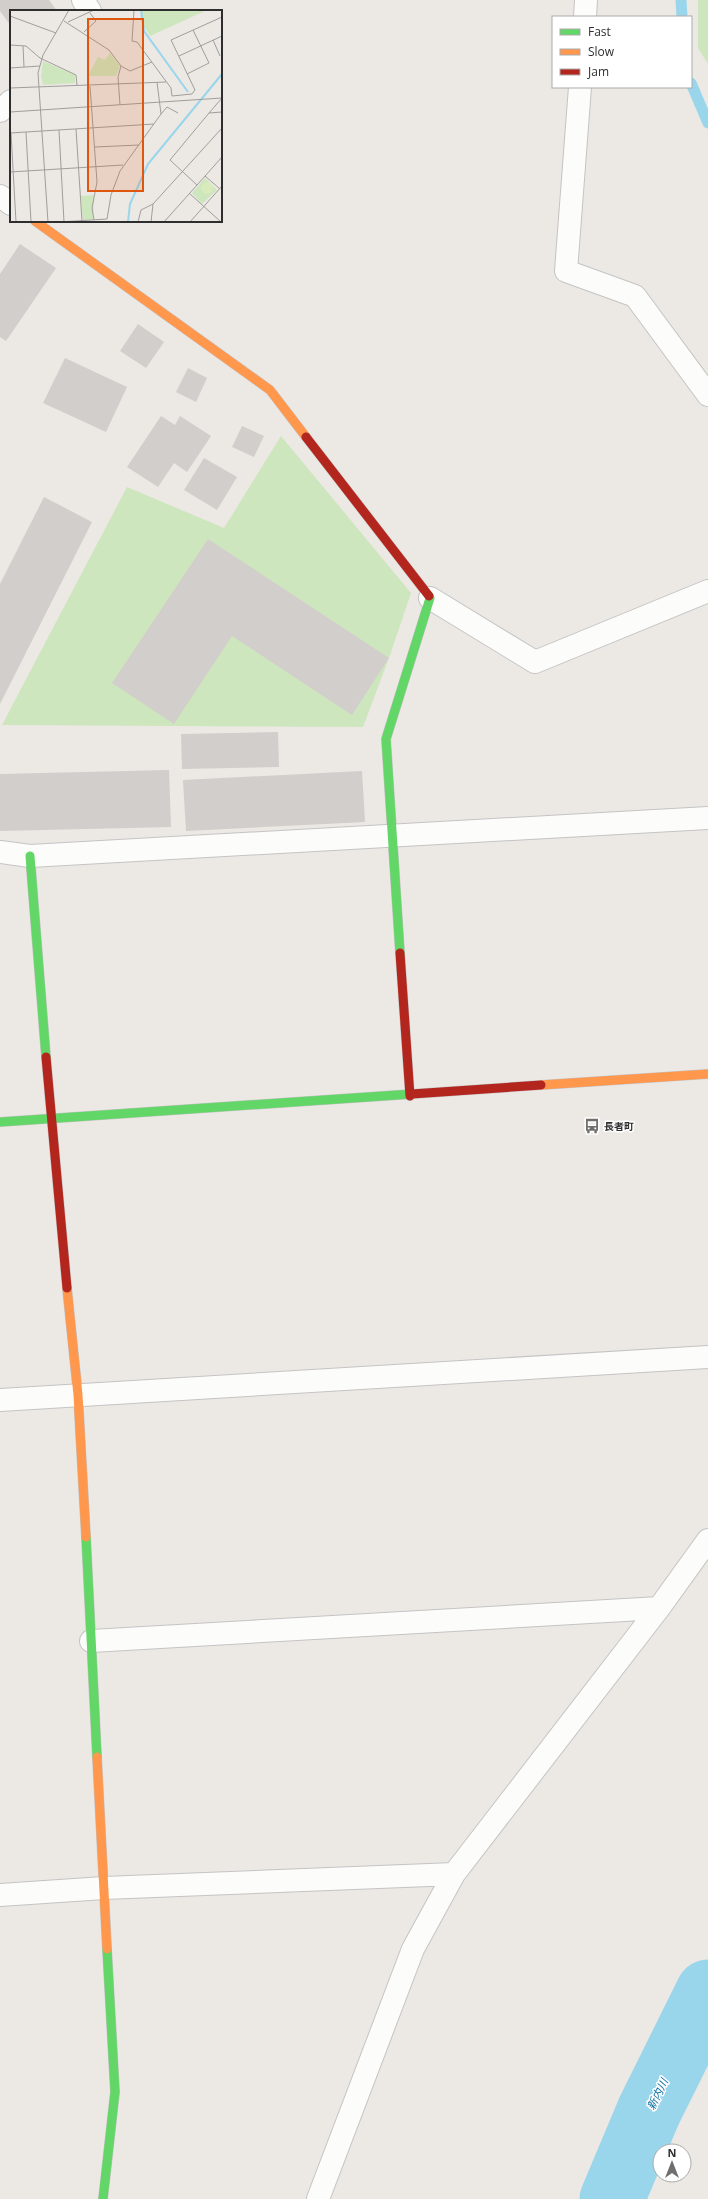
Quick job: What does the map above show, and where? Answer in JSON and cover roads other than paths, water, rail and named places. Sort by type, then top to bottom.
[{"type":"street","points":[[83,0],[89,10]]},
{"type":"street","points":[[585,16],[586,0]]},
{"type":"street","points":[[580,88],[566,271],[635,296],[708,396]]},
{"type":"street","points":[[0,111],[10,102]]},
{"type":"street","points":[[0,196],[10,203]]},
{"type":"street","points":[[36,222],[270,390],[430,598],[535,662],[708,591]]},
{"type":"street","points":[[410,1096],[394,836],[386,739],[430,598]]},
{"type":"street","points":[[0,852],[30,856],[708,818]]},
{"type":"street","points":[[30,856],[52,1119],[78,1395],[114,2092],[103,2199]]},
{"type":"street","points":[[0,1122],[410,1096],[708,1074]]},
{"type":"street","points":[[0,1400],[708,1357]]},
{"type":"street","points":[[318,2199],[413,1949],[454,1874],[659,1608],[708,1540]]},
{"type":"street","points":[[91,1641],[659,1608]]},
{"type":"street","points":[[0,1895],[104,1888],[454,1874]]},
{"type":"waterway","points":[[681,0],[682,16]]},
{"type":"waterway","points":[[692,85],[708,123]]},
{"type":"waterway","name":"新内川","points":[[612,2199],[649,2111],[708,1992]]},
{"type":"place","name":"長者町","points":[[592,1126]]}]
